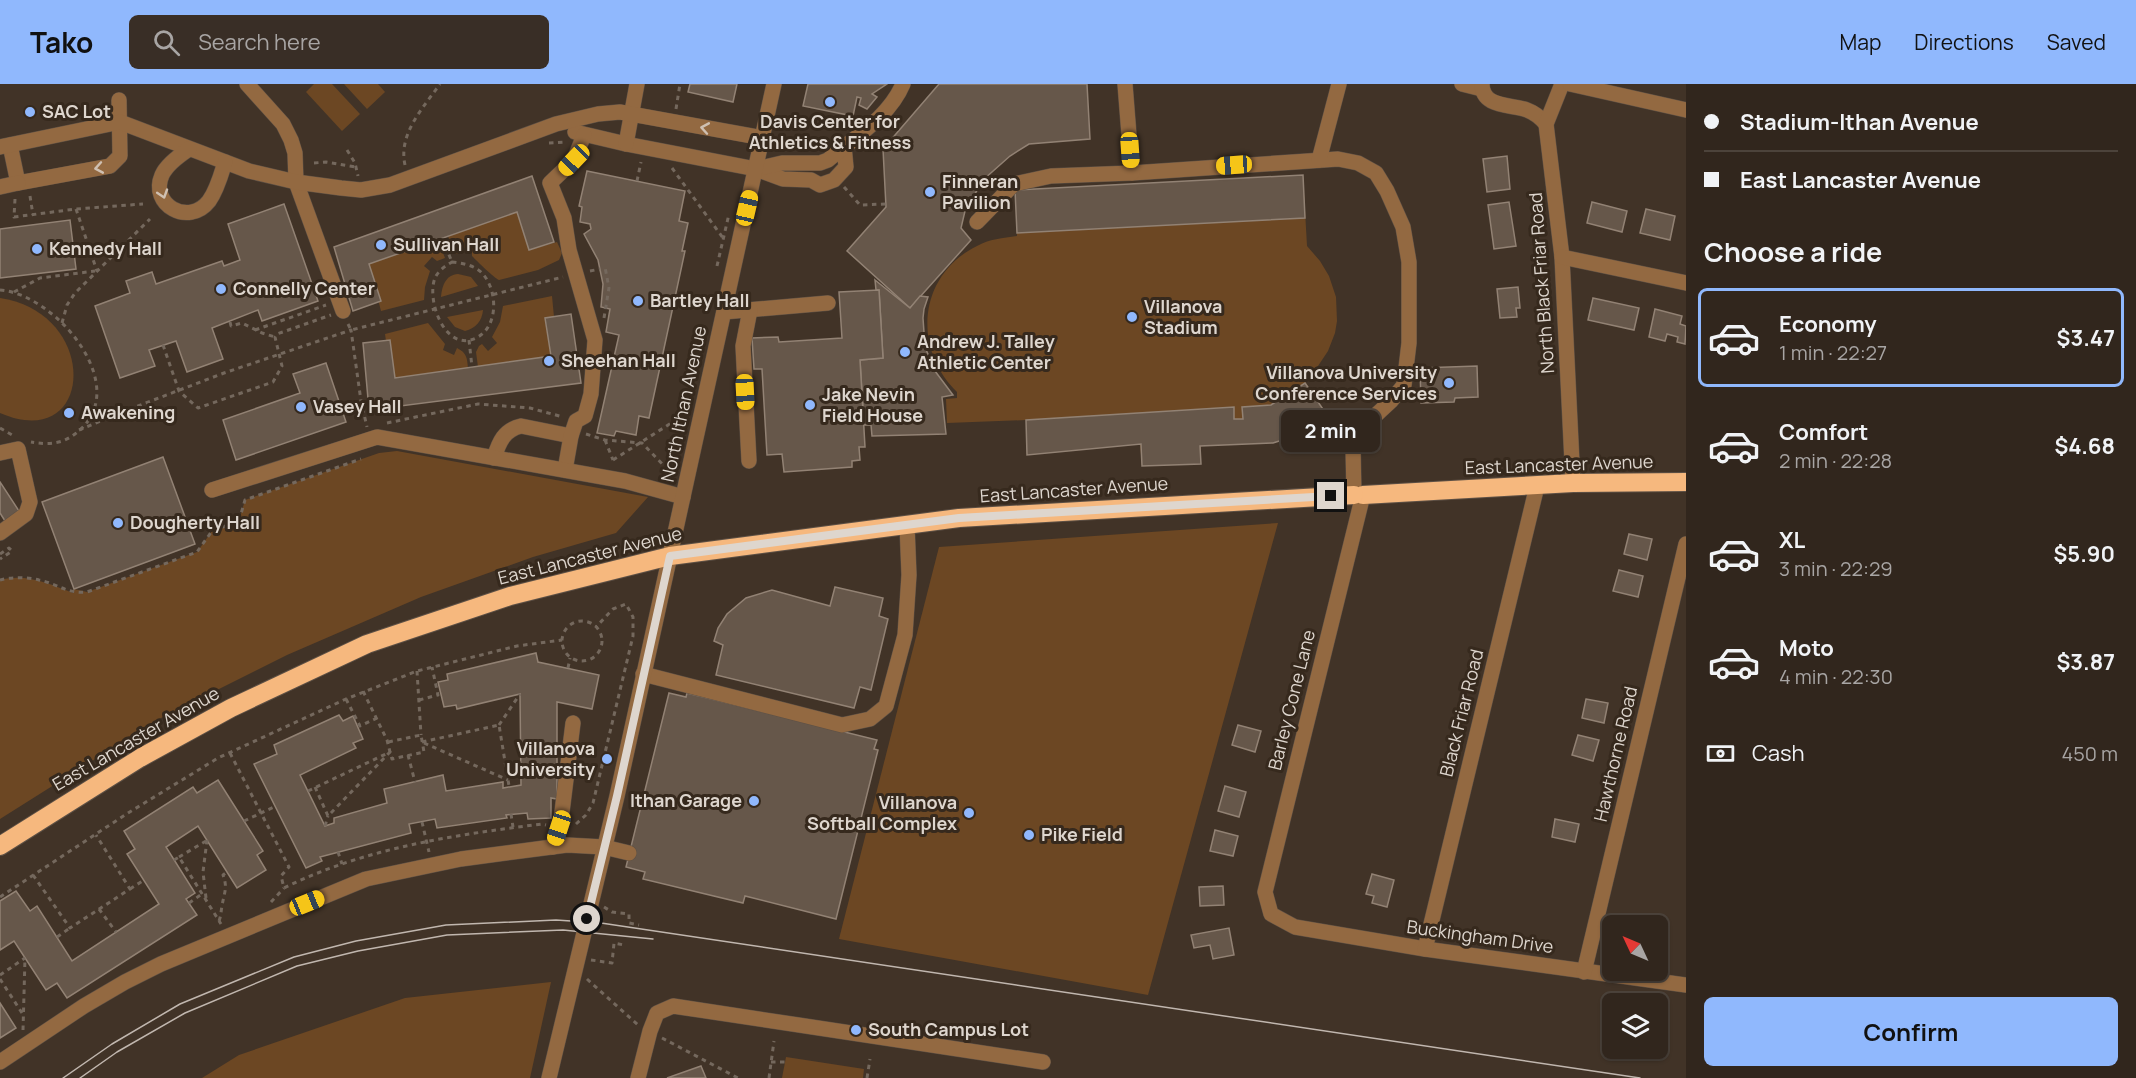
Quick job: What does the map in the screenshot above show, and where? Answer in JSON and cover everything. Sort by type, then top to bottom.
[{"type":"highway","name":"East Lancaster Avenue","points":[[0,846],[177,736],[280,684],[367,644],[510,596],[670,556],[959,518],[1574,483],[1686,482]]},
{"type":"street","points":[[247,84],[283,124],[291,140],[295,153],[296,182],[341,305]]},
{"type":"street","points":[[626,144],[637,84]]},
{"type":"street","name":"North Ithan Avenue","points":[[549,1078],[644,674],[670,556],[681,486],[724,312],[774,84]]},
{"type":"street","points":[[756,169],[782,163],[814,163],[828,160],[889,108],[899,95],[903,84]]},
{"type":"street","points":[[1125,84],[1132,173]]},
{"type":"street","points":[[1319,160],[1339,84]]},
{"type":"street","points":[[1462,84],[1482,87],[1487,99],[1530,111],[1546,124]]},
{"type":"street","name":"North Black Friar Road","points":[[1562,84],[1546,124],[1562,257],[1574,483]]},
{"type":"street","points":[[1570,84],[1686,110]]},
{"type":"street","points":[[0,187],[22,189],[110,166],[120,156],[119,100]]},
{"type":"street","points":[[22,189],[5,146],[120,122],[249,171],[296,182],[361,190],[390,185],[556,124],[598,114],[620,112],[762,138]]},
{"type":"street","points":[[556,124],[582,140],[626,144],[756,169],[783,179],[811,180],[820,185],[834,180],[846,167],[844,146]]},
{"type":"street","points":[[565,470],[573,428],[585,416],[591,394],[595,340],[575,273],[564,218],[550,183],[574,160],[582,140]]},
{"type":"street","points":[[189,149],[167,168],[159,184],[163,200],[176,211],[191,213],[208,202],[225,162]]},
{"type":"street","name":"Barley Cone Lane","points":[[977,222],[1014,184],[1052,176],[1338,159],[1358,163],[1376,173],[1403,227],[1407,245],[1409,343],[1404,385],[1391,401],[1362,428],[1353,447],[1358,495],[1265,892],[1271,914]]},
{"type":"street","points":[[811,180],[815,171],[814,163]]},
{"type":"street","points":[[1562,257],[1686,283]]},
{"type":"street","points":[[724,312],[828,303]]},
{"type":"street","points":[[749,461],[743,346],[750,310]]},
{"type":"street","points":[[494,458],[502,439],[513,428],[521,426],[573,428]]},
{"type":"street","points":[[212,490],[377,437],[625,481],[681,486]]},
{"type":"street","points":[[0,453],[18,449],[30,502],[26,514],[0,533]]},
{"type":"street","name":"Black Friar Road","points":[[1425,949],[1537,486]]},
{"type":"street","points":[[644,674],[842,724],[870,719],[886,706],[905,635],[909,575],[908,525]]},
{"type":"street","name":"Hawthorne Road","points":[[1584,972],[1686,544]]},
{"type":"street","points":[[553,847],[559,828],[573,723]]},
{"type":"street","points":[[0,1062],[124,982],[161,964],[366,879],[432,865],[567,845],[604,847],[629,853]]},
{"type":"street","name":"Buckingham Drive","points":[[1271,914],[1295,927],[1425,949],[1686,985]]},
{"type":"street","points":[[638,1078],[657,1013],[673,1006],[1043,1062]]},
{"type":"path","points":[[408,178],[404,161],[405,141],[414,120],[440,84]]},
{"type":"path","points":[[675,114],[680,84]]},
{"type":"path","points":[[542,144],[582,140]]},
{"type":"path","points":[[347,150],[359,178]]},
{"type":"path","points":[[662,152],[666,161],[722,237],[737,251]]},
{"type":"path","points":[[637,181],[642,157]]},
{"type":"path","points":[[314,163],[326,162],[356,167]]},
{"type":"path","points":[[841,184],[861,205],[886,204]]},
{"type":"path","points":[[22,189],[33,215]]},
{"type":"path","points":[[22,189],[14,201],[14,217],[142,204]]},
{"type":"path","points":[[716,272],[731,205]]},
{"type":"path","points":[[76,209],[97,271]]},
{"type":"path","points":[[62,323],[69,301],[150,219]]},
{"type":"path","points":[[442,238],[452,262]]},
{"type":"path","points":[[452,262],[475,267],[483,274],[492,294],[494,314],[490,326],[476,338],[458,339],[442,327],[435,308],[435,278],[452,262]]},
{"type":"path","points":[[603,324],[609,288],[606,267]]},
{"type":"path","points":[[14,292],[39,278],[97,271]]},
{"type":"path","points":[[80,430],[179,391],[351,330],[575,273]]},
{"type":"path","points":[[0,290],[14,292],[38,302],[62,323],[82,349],[97,386],[98,399],[95,410],[89,421],[69,439],[55,444],[24,441]]},
{"type":"path","points":[[341,305],[351,330],[367,427],[357,430]]},
{"type":"path","points":[[255,330],[341,305]]},
{"type":"path","points":[[275,338],[278,334],[341,305]]},
{"type":"path","points":[[230,322],[231,326],[242,323],[275,338]]},
{"type":"path","points":[[163,345],[179,391],[198,408],[273,382],[282,366],[275,338]]},
{"type":"path","points":[[469,340],[472,368]]},
{"type":"path","points":[[378,424],[478,404],[530,408],[587,435],[605,440],[642,443],[681,486]]},
{"type":"path","points":[[613,460],[688,413],[685,423]]},
{"type":"path","points":[[0,428],[15,436]]},
{"type":"path","points":[[605,440],[625,481]]},
{"type":"path","points":[[0,580],[8,578],[39,580],[74,594],[87,592],[197,552],[212,531],[239,521],[245,500],[368,457]]},
{"type":"path","points":[[676,465],[681,486]]},
{"type":"path","points":[[0,554],[9,548],[12,551],[0,559]]},
{"type":"path","points":[[230,753],[288,867],[281,876],[284,888],[309,875],[426,840],[542,824],[559,828],[573,827],[586,815],[593,803],[633,636],[633,617],[626,604],[613,609],[596,627]]},
{"type":"path","points":[[585,621],[596,627],[602,638],[602,644],[596,656],[584,662],[570,658],[562,647],[563,633],[572,624],[585,621]]},
{"type":"path","points":[[0,897],[173,785],[230,753],[363,691],[432,667],[517,646],[562,640]]},
{"type":"path","points":[[568,668],[570,658]]},
{"type":"path","points":[[419,700],[438,695],[432,667]]},
{"type":"path","points":[[363,691],[388,742],[392,759],[424,752],[417,671]]},
{"type":"path","points":[[509,786],[499,725],[520,694]]},
{"type":"path","points":[[346,699],[359,727],[377,718]]},
{"type":"path","points":[[422,742],[499,725]]},
{"type":"path","points":[[388,742],[421,735]]},
{"type":"path","points":[[422,742],[508,780]]},
{"type":"path","points":[[308,791],[390,752]]},
{"type":"path","points":[[325,826],[328,816],[390,752]]},
{"type":"path","points":[[408,755],[415,782]]},
{"type":"path","points":[[315,788],[328,816]]},
{"type":"path","points":[[244,821],[276,806]]},
{"type":"path","points":[[511,814],[513,827]]},
{"type":"path","points":[[422,822],[432,865]]},
{"type":"path","points":[[96,835],[130,889]]},
{"type":"path","points":[[174,860],[207,840],[203,872],[207,901]]},
{"type":"path","points":[[338,852],[342,864]]},
{"type":"path","points":[[179,857],[222,926],[213,930]]},
{"type":"path","points":[[219,921],[226,893],[223,875],[227,872]]},
{"type":"path","points":[[33,875],[70,928]]},
{"type":"path","points":[[57,937],[144,880]]},
{"type":"path","points":[[189,903],[202,894]]},
{"type":"path","points":[[99,909],[116,932]]},
{"type":"path","points":[[607,909],[612,912],[629,914],[628,923],[639,925]]},
{"type":"path","points":[[577,958],[612,963],[614,943],[624,945]]},
{"type":"path","points":[[0,975],[25,958],[23,1035],[32,1029]]},
{"type":"path","points":[[0,979],[23,1014]]},
{"type":"path","points":[[769,1078],[774,1041]]},
{"type":"path","points":[[867,1078],[870,1059]]},
{"type":"path","points":[[771,1062],[785,1062]]},
{"type":"shaded area","points":[[314,84],[332,84],[360,114],[342,131],[306,92]]},
{"type":"shaded area","points":[[344,84],[378,84],[385,92],[367,109]]},
{"type":"shaded area","name":"Villanova Stadium","points":[[1303,175],[1307,246],[1329,276],[1336,297],[1335,333],[1328,351],[1314,372],[1304,380],[1327,415],[1292,437],[1273,443],[1201,446],[1201,464],[1142,466],[1140,444],[1027,455],[1026,420],[947,423],[946,399],[957,398],[957,392],[943,374],[933,355],[928,334],[928,313],[933,293],[943,275],[957,259],[986,242],[1017,236],[1015,190]]},
{"type":"shaded area","points":[[517,212],[529,250],[557,242],[562,253],[559,260],[538,270],[499,280],[472,256],[472,250],[461,247],[460,254],[453,253],[448,236]]},
{"type":"shaded area","points":[[438,240],[445,258],[437,261],[432,257],[424,266],[430,271],[424,300],[381,311],[369,264]]},
{"type":"shaded area","points":[[458,274],[471,277],[478,286],[441,297],[445,281],[450,276]]},
{"type":"shaded area","points":[[552,296],[554,317],[545,319],[551,356],[478,367],[476,352],[479,346],[482,344],[488,351],[497,343],[492,337],[500,322],[503,306]]},
{"type":"shaded area","points":[[0,298],[33,309],[56,328],[69,352],[74,376],[68,399],[54,414],[31,420],[0,413]]},
{"type":"shaded area","points":[[483,310],[478,324],[465,331],[455,327],[447,317]]},
{"type":"shaded area","points":[[428,323],[445,344],[443,350],[454,355],[457,348],[465,354],[468,368],[395,378],[390,341],[386,341],[385,334]]},
{"type":"shaded area","points":[[397,451],[648,497],[616,533],[533,557],[421,597],[287,655],[157,720],[0,819],[0,580],[28,579],[47,583],[73,593],[74,589],[87,592],[197,552],[212,531],[239,521],[245,500],[379,453]]},
{"type":"shaded area","name":"Pike Field","points":[[1278,523],[1148,995],[839,939],[939,547]]},
{"type":"shaded area","points":[[551,982],[530,1078],[202,1078],[239,1055],[405,998]]},
{"type":"shaded area","points":[[786,1057],[864,1069],[863,1078],[782,1078]]},
{"type":"building","points":[[690,84],[737,84],[733,102],[688,92]]},
{"type":"building","name":"Davis Center for Athletics & Fitness","points":[[808,84],[887,84],[872,94],[877,97],[867,109],[859,105],[861,98],[857,97],[853,116],[803,106]]},
{"type":"building","name":"Finneran Pavilion","points":[[939,84],[1087,84],[1090,139],[1029,144],[1010,156],[983,180],[965,211],[961,228],[971,240],[910,308],[847,251],[886,207],[883,149]]},
{"type":"building","points":[[1507,156],[1510,189],[1487,192],[1483,159]]},
{"type":"building","name":"Bartley Hall","points":[[587,171],[685,191],[679,221],[688,223],[682,251],[685,251],[649,418],[639,416],[636,435],[616,431],[614,436],[597,433],[619,335],[606,332],[610,309],[601,307],[603,284],[598,260],[584,234],[591,229],[590,224],[580,222],[582,207],[579,206]]},
{"type":"building","points":[[1303,175],[1305,218],[1017,233],[1015,190]]},
{"type":"building","name":"Sullivan Hall","points":[[532,176],[554,242],[529,250],[517,212],[369,264],[381,301],[353,311],[334,247]]},
{"type":"building","points":[[1509,202],[1516,246],[1494,249],[1488,205]]},
{"type":"building","points":[[1592,202],[1627,211],[1622,232],[1587,223]]},
{"type":"building","name":"Connelly Center","points":[[284,204],[318,301],[262,321],[258,310],[212,328],[223,359],[187,372],[176,341],[149,350],[155,366],[120,378],[95,306],[130,293],[126,281],[152,272],[156,284],[222,261],[224,266],[240,260],[228,224]]},
{"type":"building","points":[[1646,209],[1675,216],[1670,240],[1640,233]]},
{"type":"building","name":"Kennedy Hall","points":[[70,220],[76,269],[0,278],[0,229]]},
{"type":"building","name":"Andrew J. Talley Athletic Center","points":[[875,280],[910,308],[920,296],[928,297],[923,318],[925,347],[935,371],[953,395],[942,397],[946,434],[872,436],[871,425],[864,425],[860,360],[883,358],[879,290],[876,290]]},
{"type":"building","points":[[1518,287],[1520,308],[1516,308],[1517,317],[1500,318],[1497,289]]},
{"type":"building","points":[[879,290],[883,358],[860,360],[865,447],[859,447],[860,460],[852,461],[852,467],[784,472],[782,454],[767,455],[762,369],[754,369],[752,338],[778,337],[779,342],[842,338],[839,292]]},
{"type":"building","points":[[1593,298],[1639,308],[1634,330],[1588,320]]},
{"type":"building","points":[[1655,309],[1682,316],[1680,324],[1686,326],[1685,344],[1677,342],[1678,337],[1667,334],[1665,341],[1649,337]]},
{"type":"building","name":"Sheehan Hall","points":[[571,314],[581,383],[369,410],[363,343],[390,340],[395,378],[551,356],[545,318]]},
{"type":"building","name":"Vasey Hall","points":[[326,363],[346,422],[236,460],[223,420],[300,393],[293,374]]},
{"type":"building","name":"Villanova University Conference Services","points":[[1477,366],[1478,397],[1455,398],[1454,402],[1421,403],[1420,368]]},
{"type":"building","points":[[1305,383],[1327,415],[1292,437],[1273,443],[1200,446],[1201,464],[1142,466],[1141,444],[1027,455],[1026,420],[1234,407],[1234,419],[1243,419],[1242,407],[1271,405]]},
{"type":"building","name":"Dougherty Hall","points":[[163,457],[195,544],[74,589],[42,502]]},
{"type":"building","points":[[0,482],[19,511],[5,521],[0,513]]},
{"type":"building","points":[[1629,534],[1652,539],[1647,560],[1624,554]]},
{"type":"building","points":[[1619,570],[1643,576],[1638,597],[1613,591]]},
{"type":"building","points":[[835,587],[883,598],[879,616],[888,619],[871,690],[860,687],[854,708],[716,675],[723,645],[714,641],[718,628],[727,614],[746,598],[772,590],[830,606]]},
{"type":"building","points":[[536,653],[538,662],[599,675],[592,709],[557,702],[557,799],[551,798],[551,818],[528,819],[527,813],[437,828],[435,819],[409,824],[411,833],[320,857],[322,861],[306,868],[254,764],[277,754],[274,745],[339,715],[343,721],[353,716],[363,739],[353,743],[356,748],[300,775],[325,826],[334,823],[334,818],[387,803],[384,789],[443,775],[446,791],[503,782],[503,788],[521,785],[520,694],[457,709],[456,705],[444,707],[438,682],[448,680],[447,674]]},
{"type":"building","name":"Ithan Garage","points":[[669,693],[686,697],[687,693],[877,740],[874,749],[878,750],[836,919],[745,896],[743,903],[643,879],[645,872],[626,867]]},
{"type":"building","points":[[1586,699],[1608,703],[1604,723],[1582,718]]},
{"type":"building","points":[[1238,725],[1261,731],[1255,752],[1232,745]]},
{"type":"building","points":[[1578,735],[1599,740],[1593,761],[1572,755]]},
{"type":"building","points":[[218,780],[263,851],[257,855],[266,870],[237,888],[198,826],[166,847],[195,893],[186,899],[197,915],[67,998],[57,983],[46,990],[14,941],[0,950],[0,901],[16,891],[30,911],[37,906],[72,961],[159,904],[127,854],[135,849],[124,831],[193,787],[197,793]]},
{"type":"building","points":[[1225,786],[1246,792],[1239,817],[1218,811]]},
{"type":"building","points":[[1555,819],[1579,824],[1575,842],[1552,837]]},
{"type":"building","points":[[1215,830],[1238,836],[1233,856],[1210,851]]},
{"type":"building","points":[[1372,874],[1394,880],[1387,907],[1372,903],[1374,896],[1366,894]]},
{"type":"building","points":[[1223,886],[1224,905],[1200,906],[1199,887]]},
{"type":"building","points":[[1229,928],[1234,955],[1213,959],[1210,945],[1194,948],[1191,935]]},
{"type":"building","points":[[0,1003],[16,1028],[0,1038]]},
{"type":"building","points":[[701,1066],[706,1078],[667,1078]]},
{"type":"tram line","points":[[63,1078],[112,1044],[180,1004],[294,957],[356,941],[446,925],[556,920],[601,923],[1640,1078]]},
{"type":"tram line","points":[[80,1078],[117,1052],[185,1013],[297,966],[358,951],[447,935],[563,930],[653,939]]},
{"type":"place","name":"Davis Center for Athletics & Fitness","points":[[830,102]]},
{"type":"place","name":"SAC Lot","points":[[30,112]]},
{"type":"place","name":"Finneran Pavilion","points":[[930,192]]},
{"type":"place","name":"Sullivan Hall","points":[[381,245]]},
{"type":"place","name":"Kennedy Hall","points":[[37,249]]},
{"type":"place","name":"Connelly Center","points":[[221,289]]},
{"type":"place","name":"Bartley Hall","points":[[638,301]]},
{"type":"place","name":"Villanova Stadium","points":[[1132,317]]},
{"type":"place","name":"Andrew J. Talley Athletic Center","points":[[905,352]]},
{"type":"place","name":"Sheehan Hall","points":[[549,361]]},
{"type":"place","name":"Villanova University Conference Services","points":[[1449,383]]},
{"type":"place","name":"Jake Nevin Field House","points":[[810,405]]},
{"type":"place","name":"Vasey Hall","points":[[301,407]]},
{"type":"place","name":"Awakening","points":[[69,413]]},
{"type":"place","name":"Dougherty Hall","points":[[118,523]]},
{"type":"place","name":"Villanova University","points":[[607,759]]},
{"type":"place","name":"Ithan Garage","points":[[754,801]]},
{"type":"place","name":"Villanova Softball Complex","points":[[969,813]]},
{"type":"place","name":"Pike Field","points":[[1029,835]]},
{"type":"place","name":"South Campus Lot","points":[[856,1030]]},
{"type":"route","points":[[587,919],[617,796],[670,556],[959,518],[1331,496]]}]
